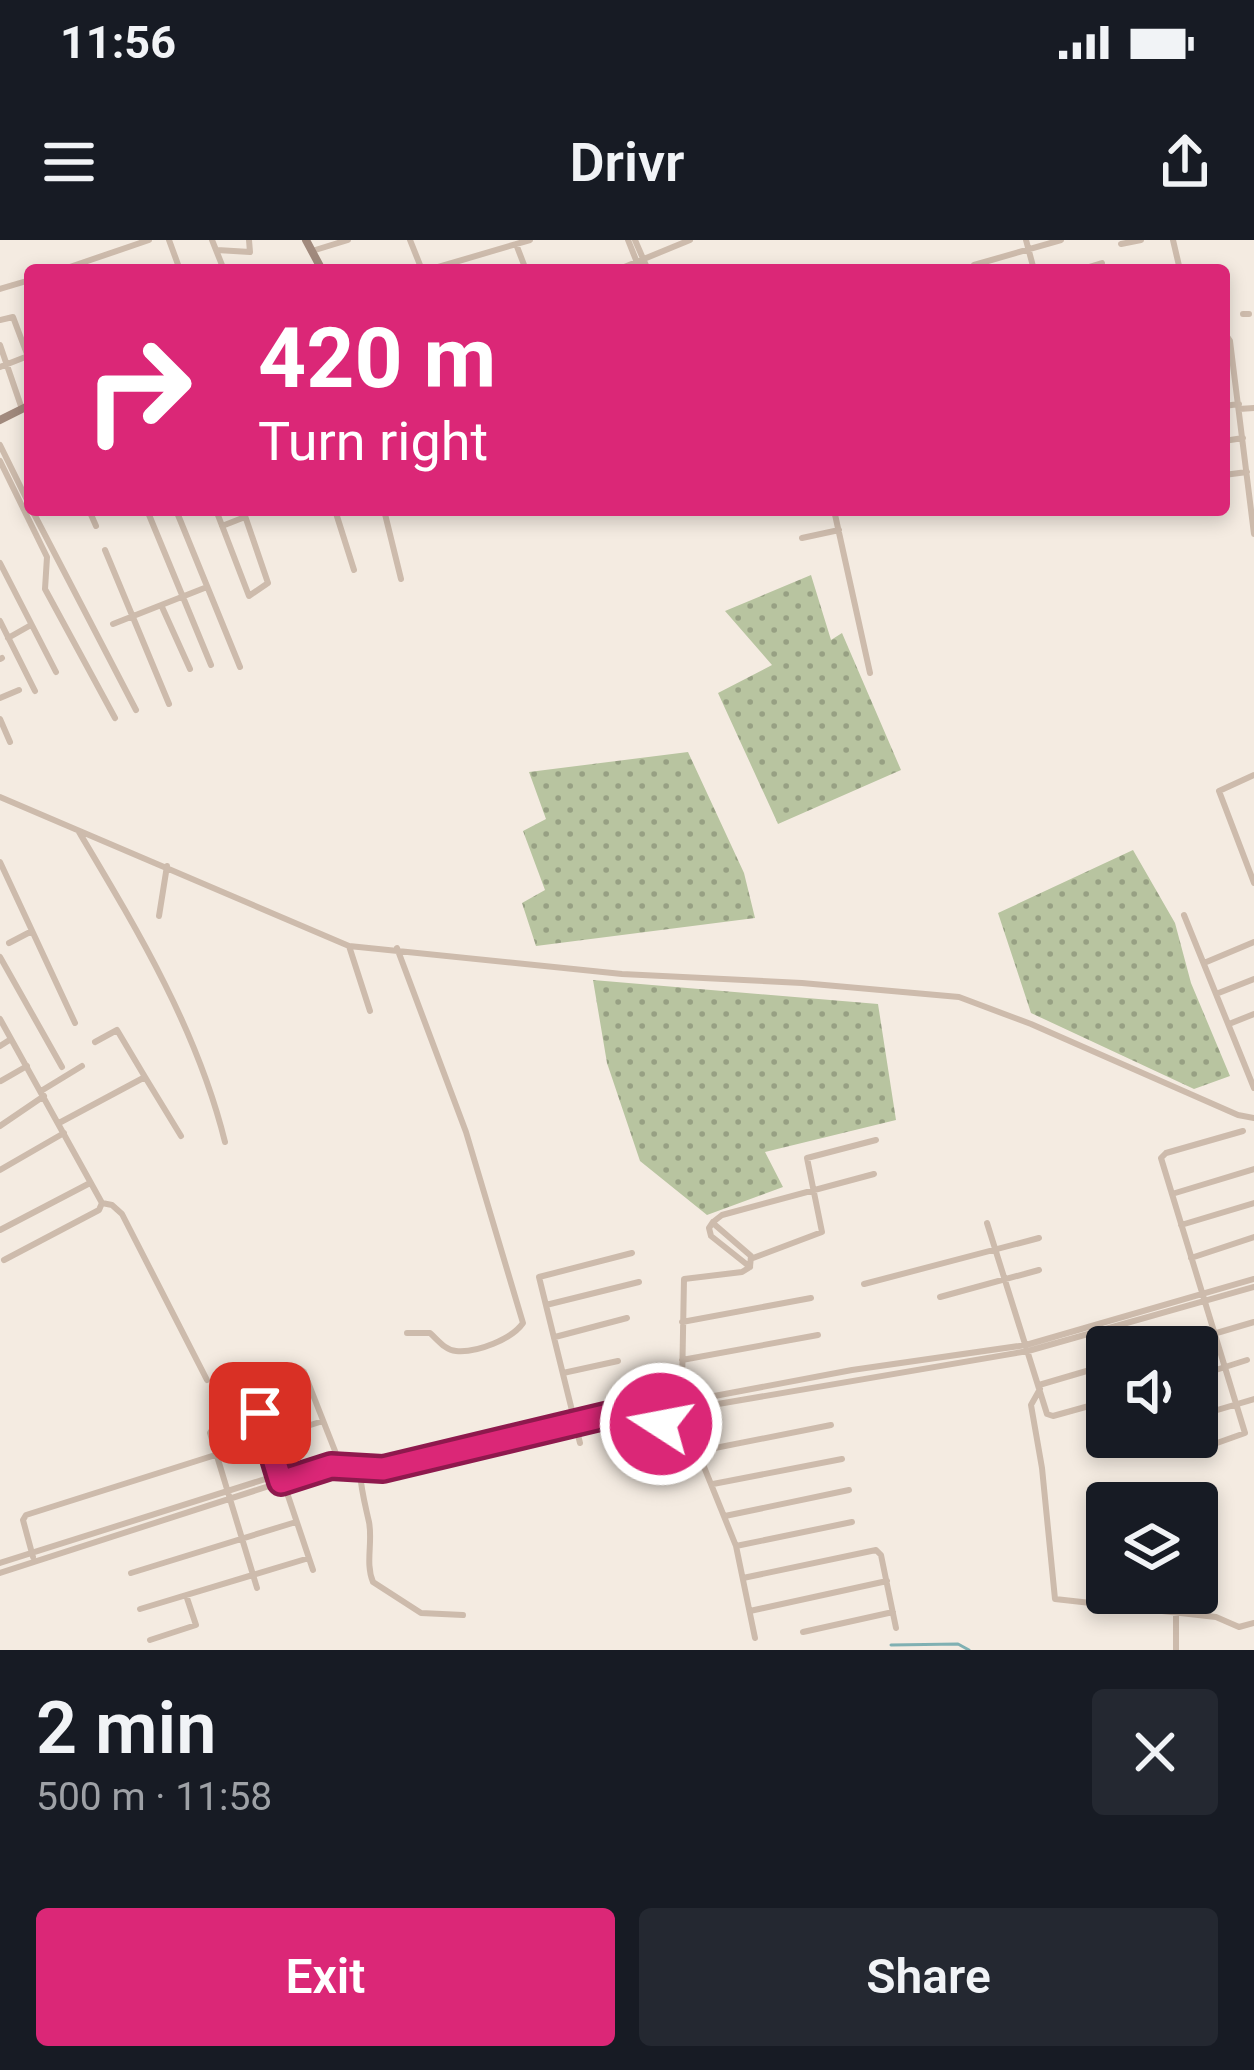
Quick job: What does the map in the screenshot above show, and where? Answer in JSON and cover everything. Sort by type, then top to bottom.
[{"type":"street","points":[[81,264],[149,240]]},
{"type":"street","points":[[212,240],[222,264]]},
{"type":"street","points":[[217,250],[247,253],[252,250],[249,240]]},
{"type":"street","points":[[306,240],[319,264]]},
{"type":"street","points":[[312,251],[348,240]]},
{"type":"street","points":[[446,264],[530,240]]},
{"type":"street","points":[[644,264],[691,240]]},
{"type":"street","points":[[1026,240],[1032,264]]},
{"type":"street","points":[[978,264],[1061,240]]},
{"type":"street","points":[[1121,244],[1141,240]]},
{"type":"street","points":[[516,244],[524,264]]},
{"type":"street","points":[[0,320],[13,317],[24,346]]},
{"type":"street","points":[[0,345],[3,365],[24,403]]},
{"type":"street","points":[[1230,369],[1254,534]]},
{"type":"street","points":[[1230,406],[1254,408]]},
{"type":"street","points":[[1230,441],[1254,443]]},
{"type":"street","points":[[0,445],[24,496]]},
{"type":"street","points":[[0,461],[24,500]]},
{"type":"street","points":[[1230,474],[1247,472]]},
{"type":"street","points":[[33,516],[47,557],[45,589],[115,718]]},
{"type":"street","points":[[34,516],[136,710]]},
{"type":"street","points":[[92,516],[96,526]]},
{"type":"street","points":[[150,516],[211,665]]},
{"type":"street","points":[[178,516],[239,667]]},
{"type":"street","points":[[218,516],[249,596],[268,583],[245,516]]},
{"type":"street","points":[[222,526],[239,516]]},
{"type":"street","points":[[337,516],[354,570]]},
{"type":"street","points":[[385,516],[401,579]]},
{"type":"street","points":[[836,516],[870,673]]},
{"type":"street","points":[[802,538],[839,530]]},
{"type":"street","points":[[105,550],[169,704]]},
{"type":"street","points":[[0,562],[56,672]]},
{"type":"street","points":[[112,624],[207,587]]},
{"type":"street","points":[[162,607],[190,669]]},
{"type":"street","points":[[0,622],[34,691]]},
{"type":"street","points":[[8,638],[32,624]]},
{"type":"street","points":[[0,698],[19,690]]},
{"type":"street","points":[[0,719],[10,742]]},
{"type":"street","points":[[1254,775],[1219,791],[1254,883]]},
{"type":"street","points":[[0,796],[349,946],[622,974],[954,996],[1254,1118]]},
{"type":"street","points":[[77,829],[152,954],[211,1083],[226,1142]]},
{"type":"street","points":[[0,862],[76,1024]]},
{"type":"street","points":[[159,916],[167,865]]},
{"type":"street","points":[[0,887],[10,883]]},
{"type":"street","points":[[1184,915],[1254,1088]]},
{"type":"street","points":[[9,943],[32,931]]},
{"type":"street","points":[[1204,963],[1254,942]]},
{"type":"street","points":[[349,946],[370,1011]]},
{"type":"street","points":[[397,948],[466,1132],[523,1323],[508,1337],[459,1351],[447,1348],[430,1333],[407,1333]]},
{"type":"street","points":[[0,957],[62,1066]]},
{"type":"street","points":[[1216,994],[1254,979]]},
{"type":"street","points":[[1228,1024],[1254,1014]]},
{"type":"street","points":[[0,1019],[102,1203],[122,1214],[207,1380]]},
{"type":"street","points":[[95,1042],[117,1030],[182,1136]]},
{"type":"street","points":[[0,1046],[11,1039]]},
{"type":"street","points":[[1241,1056],[1254,1051]]},
{"type":"street","points":[[1,1081],[27,1066]]},
{"type":"street","points":[[0,1126],[82,1066]]},
{"type":"street","points":[[59,1123],[145,1077]]},
{"type":"street","points":[[1212,1326],[1163,1155],[1243,1131]]},
{"type":"street","points":[[0,1170],[64,1133]]},
{"type":"street","points":[[753,1258],[821,1234],[807,1158],[876,1140]]},
{"type":"street","points":[[1172,1194],[1254,1169]]},
{"type":"street","points":[[750,1268],[711,1236],[709,1228],[722,1215],[874,1174]]},
{"type":"street","points":[[0,1230],[91,1183]]},
{"type":"street","points":[[1181,1226],[1254,1202]]},
{"type":"street","points":[[4,1261],[98,1210],[102,1203]]},
{"type":"street","points":[[713,1222],[753,1258]]},
{"type":"street","points":[[987,1223],[1051,1416],[1086,1407]]},
{"type":"street","points":[[864,1284],[1039,1238]]},
{"type":"street","points":[[1191,1258],[1254,1238]]},
{"type":"street","points":[[580,1442],[539,1279],[543,1273],[632,1253]]},
{"type":"street","points":[[639,1404],[642,1419],[651,1424],[666,1421],[681,1389],[686,1278],[742,1272],[750,1268],[753,1258]]},
{"type":"street","points":[[940,1297],[1039,1270]]},
{"type":"street","points":[[546,1306],[640,1282]]},
{"type":"street","points":[[0,1563],[228,1496],[338,1457],[371,1463],[639,1404],[653,1390],[682,1410],[1027,1348],[1254,1283]]},
{"type":"street","points":[[682,1322],[811,1298]]},
{"type":"street","points":[[554,1337],[627,1318]]},
{"type":"street","points":[[1218,1333],[1254,1322]]},
{"type":"street","points":[[682,1360],[818,1335]]},
{"type":"street","points":[[1218,1346],[1244,1435],[1218,1444]]},
{"type":"street","points":[[671,1405],[853,1370],[1027,1348]]},
{"type":"street","points":[[562,1373],[618,1360]]},
{"type":"street","points":[[1218,1370],[1247,1360]]},
{"type":"street","points":[[268,1380],[300,1369],[338,1457]]},
{"type":"street","points":[[246,1371],[313,1570]]},
{"type":"street","points":[[1086,1372],[1039,1387],[1031,1405],[1042,1468],[1053,1596],[1086,1604]]},
{"type":"street","points":[[257,1588],[210,1432],[310,1388]]},
{"type":"street","points":[[1218,1411],[1254,1399]]},
{"type":"street","points":[[682,1410],[736,1546],[754,1638]]},
{"type":"street","points":[[280,1479],[331,1466],[361,1471],[388,1468],[574,1418]]},
{"type":"street","points":[[33,1557],[23,1520],[26,1514],[323,1421]]},
{"type":"street","points":[[699,1451],[831,1425]]},
{"type":"street","points":[[713,1484],[842,1459]]},
{"type":"street","points":[[361,1471],[373,1582],[421,1613],[463,1615]]},
{"type":"street","points":[[725,1516],[849,1490]]},
{"type":"street","points":[[130,1573],[296,1522]]},
{"type":"street","points":[[736,1546],[852,1522]]},
{"type":"street","points":[[743,1578],[877,1550],[896,1628]]},
{"type":"street","points":[[0,1573],[33,1557]]},
{"type":"street","points":[[140,1609],[309,1558]]},
{"type":"street","points":[[750,1611],[887,1580]]},
{"type":"street","points":[[150,1640],[196,1624],[186,1595]]},
{"type":"street","points":[[802,1632],[893,1612]]},
{"type":"street","points":[[1176,1650],[1176,1614],[1216,1617],[1239,1627],[1254,1623]]},
{"type":"green space","points":[[811,575],[831,640],[842,633],[901,770],[778,824],[718,693],[772,665],[725,611]]},
{"type":"green space","points":[[688,752],[744,873],[755,918],[536,946],[522,903],[545,890],[523,831],[546,819],[529,772]]},
{"type":"green space","points":[[1133,850],[1175,923],[1191,983],[1230,1076],[1194,1089],[1031,1013],[998,913]]},
{"type":"green space","points":[[593,980],[878,1004],[896,1120],[765,1152],[783,1187],[707,1215],[640,1161],[607,1063]]},
{"type":"waterway","points":[[891,1645],[958,1644],[969,1650]]},
{"type":"route","points":[[260,1413],[281,1482],[331,1466],[383,1469],[638,1408],[646,1422],[661,1424]]}]
